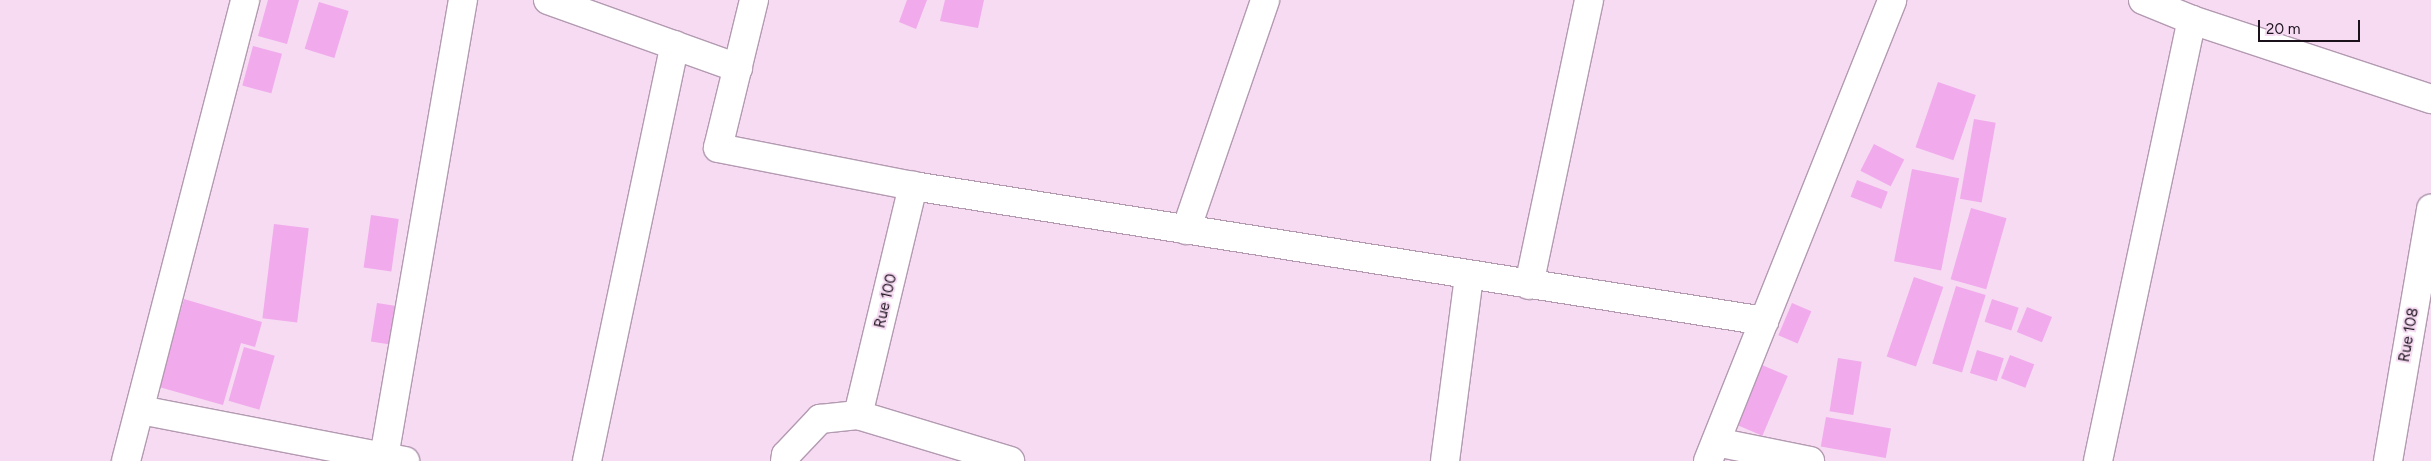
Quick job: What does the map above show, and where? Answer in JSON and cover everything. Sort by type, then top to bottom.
[{"type":"street","points":[[126,461],[245,0]]},
{"type":"street","points":[[140,410],[395,459],[463,0]]},
{"type":"street","points":[[548,0],[738,68]]},
{"type":"street","points":[[754,0],[718,148],[913,186],[1764,321]]},
{"type":"street","points":[[1186,230],[1265,0]]},
{"type":"street","points":[[1529,285],[1589,0]]},
{"type":"street","points":[[1810,461],[1712,451],[1892,0]]},
{"type":"street","points":[[2143,0],[2192,20],[2431,99]]},
{"type":"street","points":[[2098,461],[2192,20]]},
{"type":"street","points":[[587,461],[675,45]]},
{"type":"street","name":"Rue 100","points":[[858,415],[913,186]]},
{"type":"street","name":"Rue 108","points":[[2388,461],[2431,210]]},
{"type":"street","points":[[1445,461],[1469,275]]},
{"type":"street","points":[[786,458],[820,419],[858,415],[1010,461]]},
{"type":"building","points":[[268,0],[299,0],[287,44],[258,36]]},
{"type":"building","points":[[907,0],[927,0],[916,29],[899,22]]},
{"type":"building","points":[[945,0],[984,0],[978,28],[940,21]]},
{"type":"building","points":[[319,2],[349,11],[334,58],[305,49]]},
{"type":"building","points":[[253,46],[282,54],[271,93],[242,86]]},
{"type":"building","points":[[1938,82],[1976,95],[1953,160],[1916,147]]},
{"type":"building","points":[[1974,119],[1996,123],[1982,203],[1960,199]]},
{"type":"building","points":[[1874,144],[1904,159],[1891,186],[1860,171]]},
{"type":"building","points":[[1912,169],[1959,178],[1941,270],[1894,261]]},
{"type":"building","points":[[1857,180],[1888,192],[1881,209],[1851,197]]},
{"type":"building","points":[[1971,208],[2007,218],[1986,289],[1951,279]]},
{"type":"building","points":[[371,215],[399,219],[391,271],[364,267]]},
{"type":"building","points":[[274,224],[309,228],[297,323],[262,318]]},
{"type":"building","points":[[1914,277],[1943,287],[1916,367],[1887,356]]},
{"type":"building","points":[[1956,286],[1986,295],[1962,373],[1932,363]]},
{"type":"building","points":[[184,299],[262,322],[255,347],[241,343],[223,405],[159,387]]},
{"type":"building","points":[[1992,299],[2019,308],[2011,330],[1985,322]]},
{"type":"building","points":[[377,303],[395,306],[389,344],[371,342]]},
{"type":"building","points":[[1792,303],[1811,311],[1798,343],[1778,335]]},
{"type":"building","points":[[2027,307],[2052,317],[2042,342],[2017,332]]},
{"type":"building","points":[[244,347],[275,356],[259,410],[229,401]]},
{"type":"building","points":[[1977,350],[2004,358],[1997,381],[1970,373]]},
{"type":"building","points":[[2010,355],[2034,364],[2025,388],[2001,378]]},
{"type":"building","points":[[1838,358],[1862,362],[1853,415],[1830,411]]},
{"type":"building","points":[[1762,365],[1788,376],[1762,436],[1737,425]]},
{"type":"building","points":[[1826,417],[1891,428],[1886,458],[1821,447]]}]
